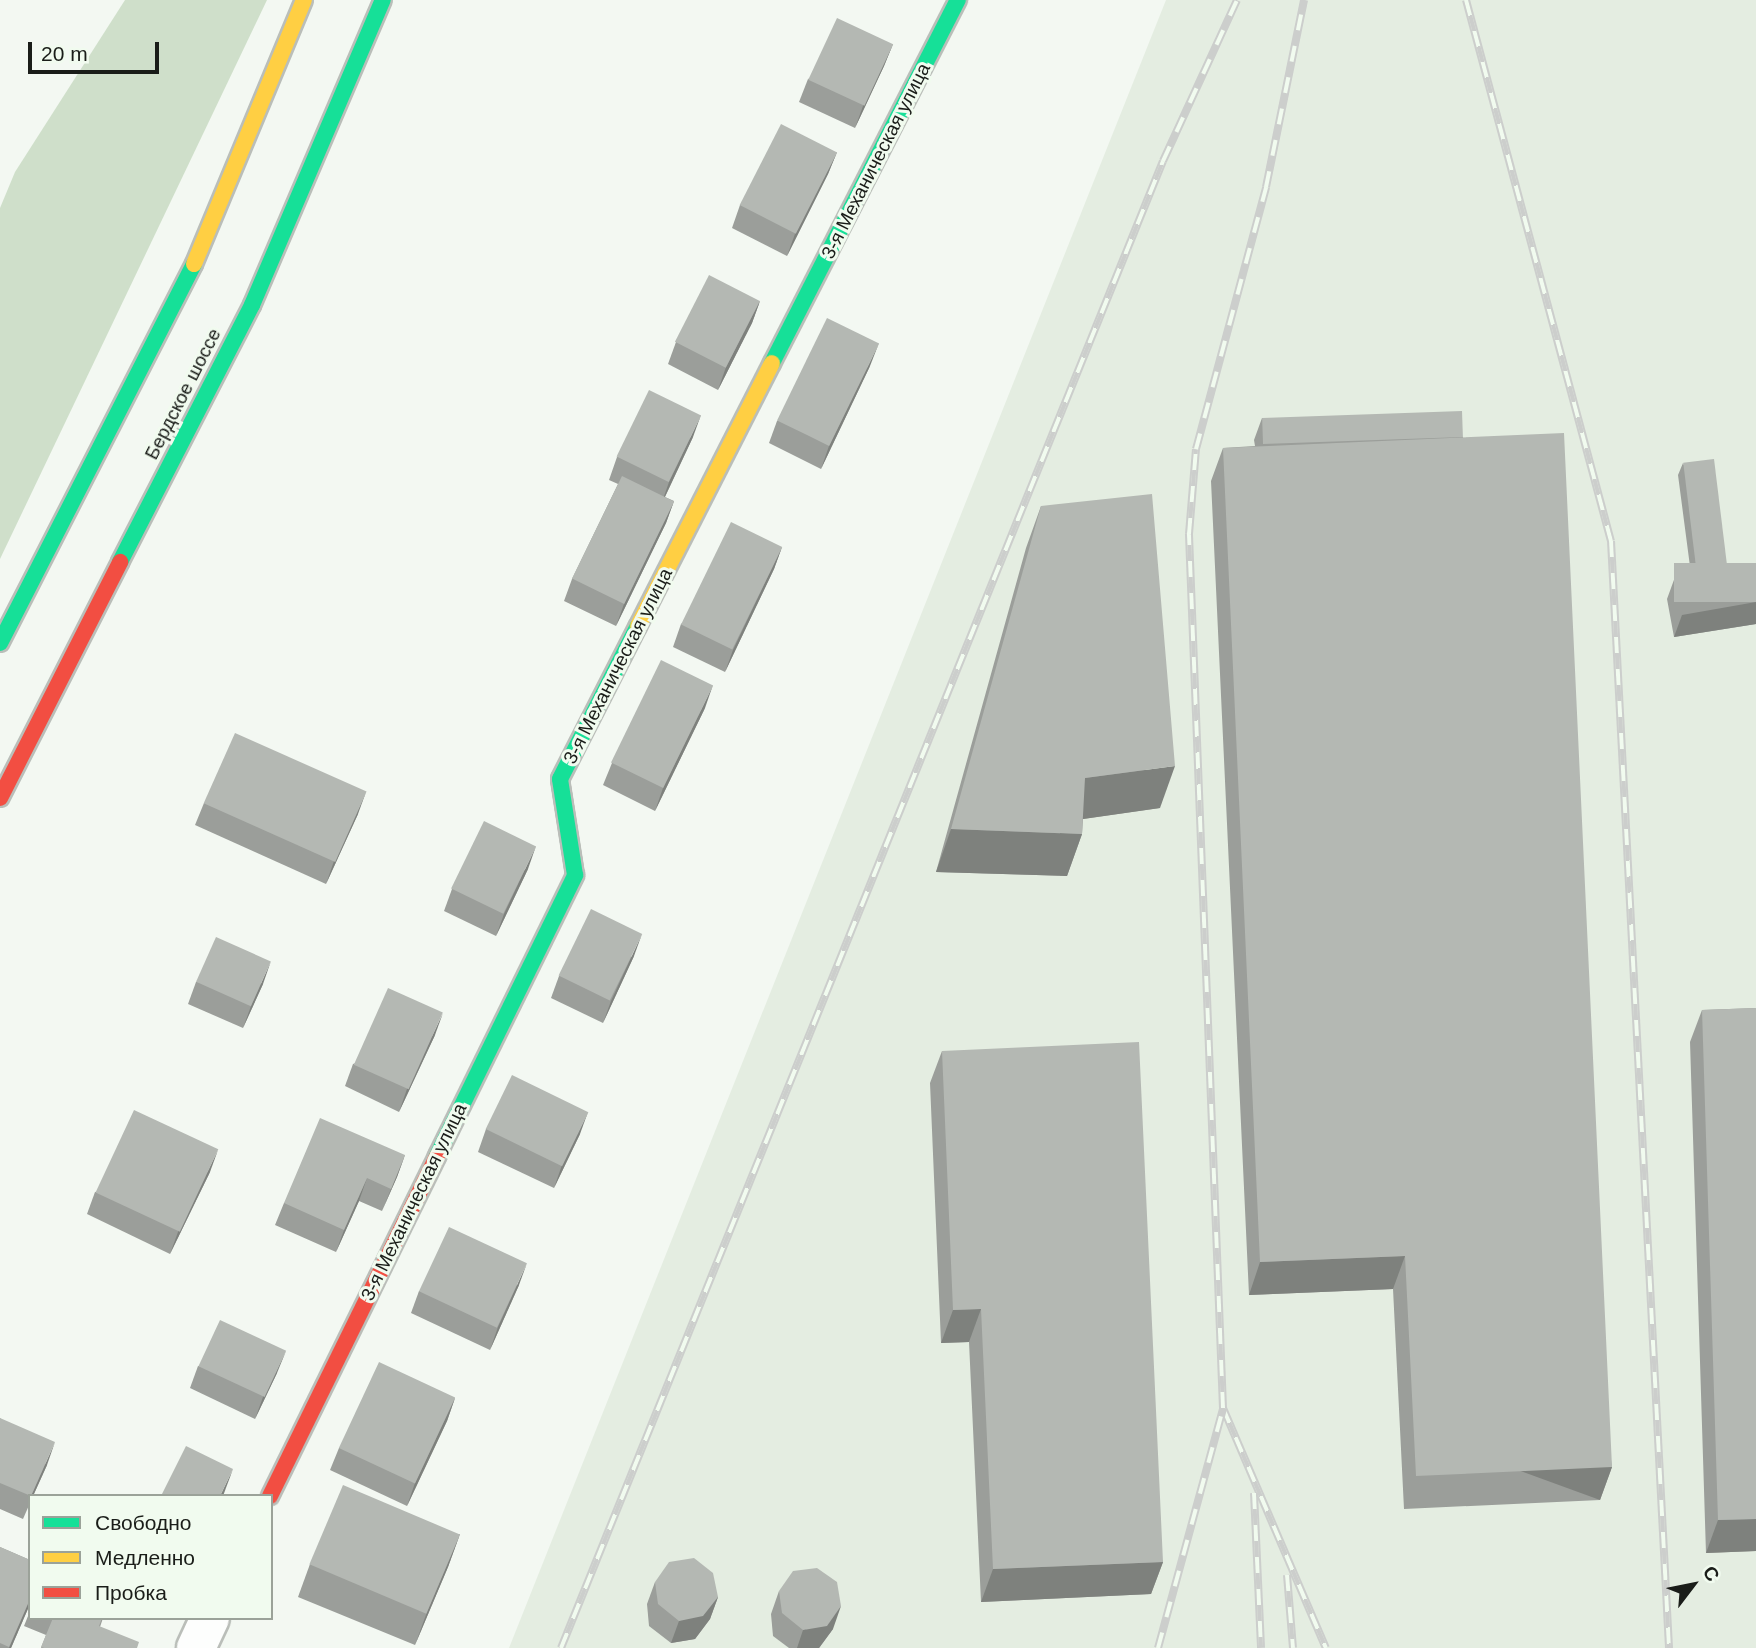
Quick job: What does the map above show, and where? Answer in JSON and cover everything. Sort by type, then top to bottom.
[{"type":"main road","points":[[0,643],[192,265],[304,0]]},
{"type":"main road","name":"Бердское шоссе","points":[[0,798],[252,305],[383,0]]},
{"type":"main road","name":"3-я Механическая улица","points":[[271,1494],[575,875],[560,779],[958,0]]},
{"type":"street","points":[[196,1648],[209,1620]]},
{"type":"shaded area","points":[[1166,0],[1756,0],[1756,1648],[509,1648]]},
{"type":"green space","points":[[125,0],[267,0],[0,559],[0,208],[15,172]]},
{"type":"building","points":[[837,18],[893,44],[864,106],[808,80]]},
{"type":"building","points":[[781,124],[837,153],[796,234],[740,205]]},
{"type":"building","points":[[709,275],[760,301],[726,368],[675,342]]},
{"type":"building","points":[[827,318],[879,343],[829,446],[777,420]]},
{"type":"building","points":[[649,390],[701,415],[669,482],[617,457]]},
{"type":"building","points":[[1462,411],[1463,437],[1263,444],[1262,418]]},
{"type":"building","points":[[1564,433],[1612,1467],[1416,1476],[1405,1256],[1260,1262],[1223,448]]},
{"type":"building","points":[[1714,459],[1727,568],[1697,572],[1683,463]]},
{"type":"building","points":[[622,476],[674,501],[624,604],[572,578]]},
{"type":"building","points":[[1152,494],[1175,766],[1085,778],[1082,834],[951,829],[1041,506]]},
{"type":"building","points":[[731,522],[782,547],[732,649],[681,624]]},
{"type":"building","points":[[1674,563],[1756,563],[1756,602],[1674,602]]},
{"type":"building","points":[[661,660],[713,685],[663,788],[611,762]]},
{"type":"building","points":[[235,733],[367,792],[335,862],[204,803]]},
{"type":"building","points":[[484,821],[536,846],[503,914],[451,888]]},
{"type":"building","points":[[591,909],[642,934],[610,1000],[559,976]]},
{"type":"building","points":[[216,937],[271,961],[251,1006],[196,982]]},
{"type":"building","points":[[388,988],[443,1012],[409,1089],[354,1065]]},
{"type":"building","points":[[1756,1008],[1756,1519],[1718,1520],[1702,1010]]},
{"type":"building","points":[[1139,1042],[1163,1562],[993,1569],[981,1309],[953,1310],[942,1051]]},
{"type":"building","points":[[512,1075],[588,1112],[562,1166],[486,1129]]},
{"type":"building","points":[[134,1110],[218,1149],[180,1232],[96,1192]]},
{"type":"building","points":[[320,1118],[405,1155],[391,1189],[367,1178],[344,1230],[284,1203]]},
{"type":"building","points":[[449,1227],[527,1263],[497,1328],[419,1291]]},
{"type":"building","points":[[220,1320],[286,1351],[265,1397],[198,1366]]},
{"type":"building","points":[[379,1362],[455,1397],[415,1484],[339,1448]]},
{"type":"building","points":[[0,1418],[55,1442],[32,1494],[0,1483]]},
{"type":"building","points":[[186,1446],[233,1469],[221,1494],[162,1494]]},
{"type":"building","points":[[343,1485],[460,1535],[426,1614],[309,1564]]},
{"type":"building","points":[[0,1547],[28,1559],[28,1604],[9,1647],[0,1643]]},
{"type":"building","points":[[694,1558],[713,1573],[718,1597],[703,1616],[679,1621],[658,1604],[655,1582],[669,1562]]},
{"type":"building","points":[[817,1568],[837,1582],[841,1606],[827,1626],[803,1630],[782,1613],[779,1591],[793,1571]]},
{"type":"building","points":[[52,1620],[101,1620],[99,1626],[139,1642],[137,1648],[41,1647]]},
{"type":"railway","points":[[561,1648],[1163,161],[1237,0]]},
{"type":"railway","points":[[1158,1648],[1223,1408],[1189,534],[1196,449],[1266,187],[1304,0]]},
{"type":"railway","points":[[1466,0],[1611,541],[1669,1648]]},
{"type":"railway","points":[[1223,1408],[1326,1648]]},
{"type":"railway","points":[[1254,1493],[1261,1648]]},
{"type":"railway","points":[[1287,1575],[1293,1648]]},
{"type":"traffic: fast","points":[[120,562],[252,305],[383,0]]},
{"type":"traffic: fast","points":[[772,363],[958,0]]},
{"type":"traffic: fast","points":[[0,643],[194,264]]},
{"type":"traffic: fast","points":[[437,1156],[575,875],[560,779],[638,626]]},
{"type":"traffic: slow","points":[[194,264],[304,0]]},
{"type":"traffic: slow","points":[[638,626],[772,363]]},
{"type":"traffic: jam","points":[[0,798],[120,562]]},
{"type":"traffic: jam","points":[[271,1494],[437,1156]]}]
